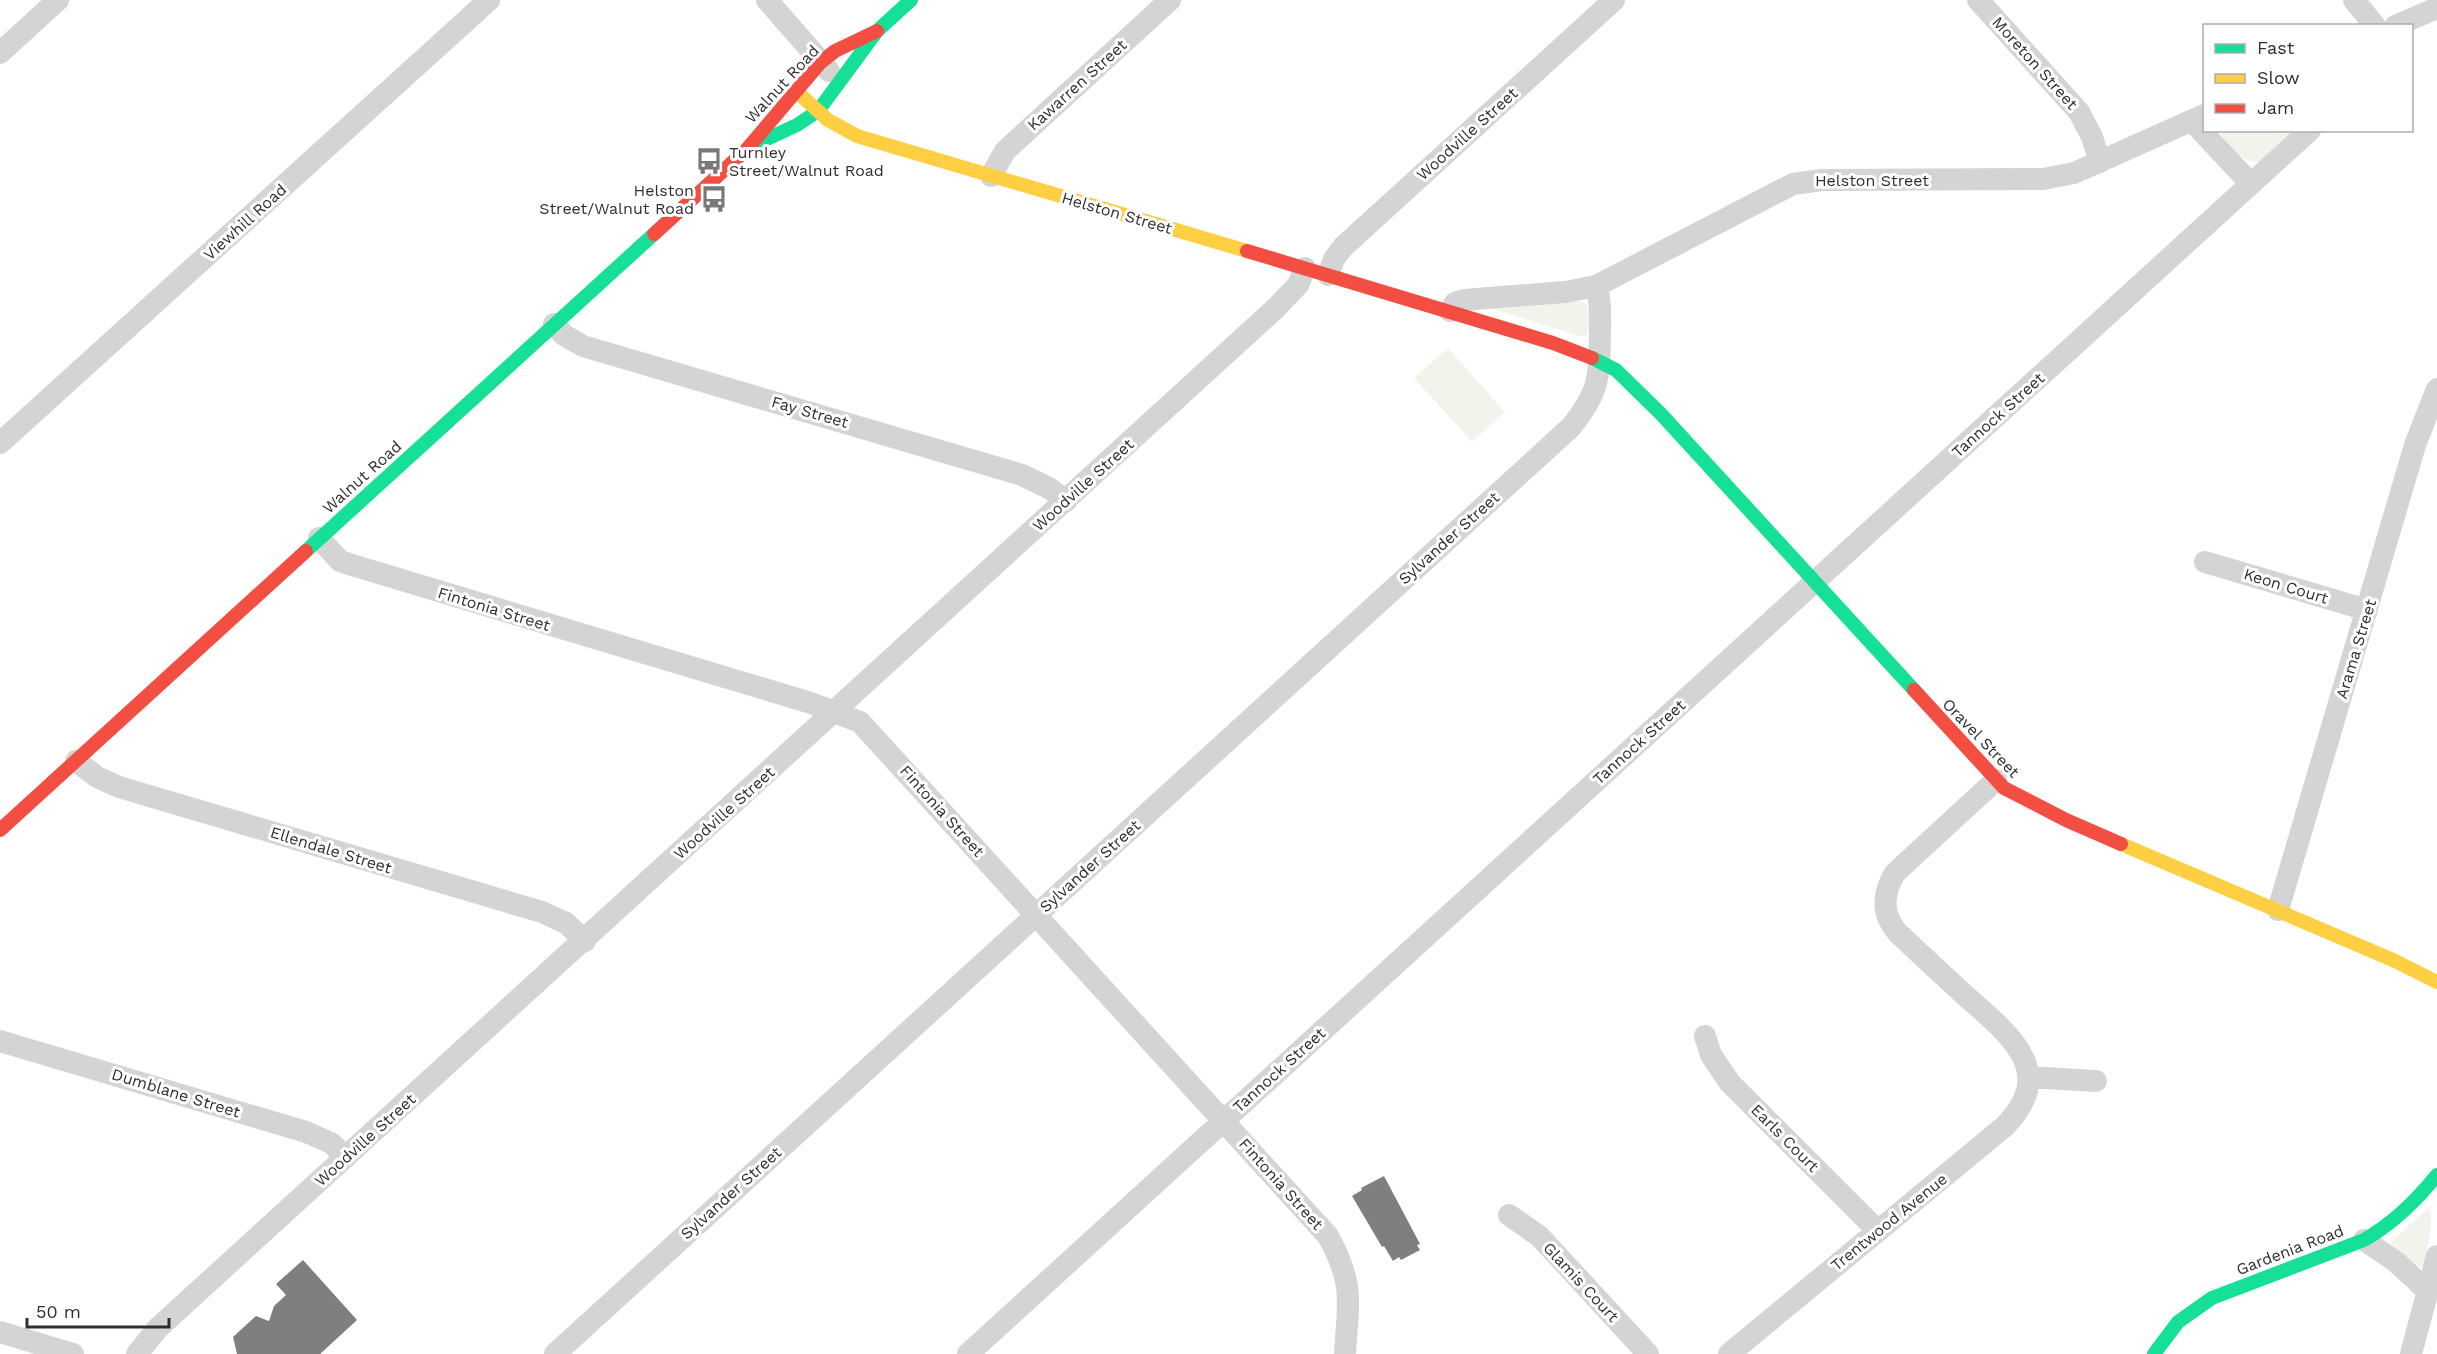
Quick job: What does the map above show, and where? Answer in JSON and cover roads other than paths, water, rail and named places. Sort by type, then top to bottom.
[{"type":"street","points":[[2,46],[58,0]]},
{"type":"street","name":"Viewhill Road","points":[[0,443],[489,0]]},
{"type":"street","points":[[767,0],[820,63],[840,81]]},
{"type":"street","name":"Walnut Road","points":[[747,149],[797,125],[818,111],[877,31],[911,0]]},
{"type":"street","name":"Kawarren Street","points":[[991,176],[1005,151],[1170,0]]},
{"type":"street","name":"Woodville Street","points":[[1328,275],[1334,259],[1343,247],[1614,0]]},
{"type":"street","name":"Moreton Street","points":[[1978,0],[2079,112],[2092,137],[2100,162]]},
{"type":"street","points":[[2354,0],[2373,24]]},
{"type":"street","points":[[2400,24],[2437,8]]},
{"type":"street","name":"Walnut Road","points":[[0,830],[747,149],[820,63],[836,51],[877,31]]},
{"type":"street","name":"Helston Street","points":[[796,92],[843,130],[857,136],[1553,343],[1600,361],[1629,381],[1661,414]]},
{"type":"street","name":"Helston Street","points":[[1450,311],[1455,303],[1464,300],[1566,292],[1596,286],[1781,189],[1799,182],[2043,179],[2074,172],[2100,162],[2198,118]]},
{"type":"street","points":[[2209,132],[2251,184]]},
{"type":"street","name":"Tannock Street","points":[[968,1354],[2308,132]]},
{"type":"street","name":"Woodville Street","points":[[137,1354],[158,1328],[585,941],[1282,302],[1298,285],[1305,268]]},
{"type":"street","name":"Sylvander Street","points":[[555,1354],[1571,427],[1595,390],[1600,376],[1599,294],[1596,286]]},
{"type":"street","name":"Fay Street","points":[[554,324],[564,335],[583,346],[1022,475],[1049,488],[1066,501]]},
{"type":"street","name":"Arama Street","points":[[2278,910],[2415,445],[2437,389]]},
{"type":"street","name":"Oravel Street","points":[[1661,414],[1996,780],[2027,802],[2278,910],[2437,982]]},
{"type":"street","name":"Fintonia Street","points":[[319,538],[340,561],[352,566],[836,711],[851,717],[867,729],[1318,1223],[1338,1254],[1344,1271],[1350,1304],[1345,1354]]},
{"type":"street","name":"Keon Court","points":[[2205,562],[2367,610]]},
{"type":"street","name":"Ellendale Street","points":[[76,761],[97,777],[119,787],[542,912],[566,923],[585,941]]},
{"type":"street","points":[[1996,780],[1895,873],[1886,892],[1888,920],[1896,932],[2014,1041],[2024,1058],[2029,1077],[2096,1081]]},
{"type":"street","name":"Earls Court","points":[[1705,1036],[1711,1055],[1730,1083],[1878,1231]]},
{"type":"street","name":"Dumblane Street","points":[[0,1041],[306,1132],[330,1143],[346,1157]]},
{"type":"street","name":"Trentwood Avenue","points":[[1729,1354],[2006,1126],[2025,1098],[2029,1077]]},
{"type":"street","name":"Gardenia Road","points":[[2154,1354],[2178,1322],[2212,1298],[2382,1231],[2401,1217],[2437,1175]]},
{"type":"street","name":"Glamis Court","points":[[1509,1215],[1539,1236],[1648,1354]]},
{"type":"street","points":[[2364,1240],[2395,1261],[2429,1292]]},
{"type":"street","points":[[2411,1354],[2437,1256]]},
{"type":"street","points":[[0,1332],[73,1354]]},
{"type":"place","name":"Turnley Street/Walnut Road","points":[[709,161]]},
{"type":"place","name":"Helston Street/Walnut Road","points":[[714,199]]}]
